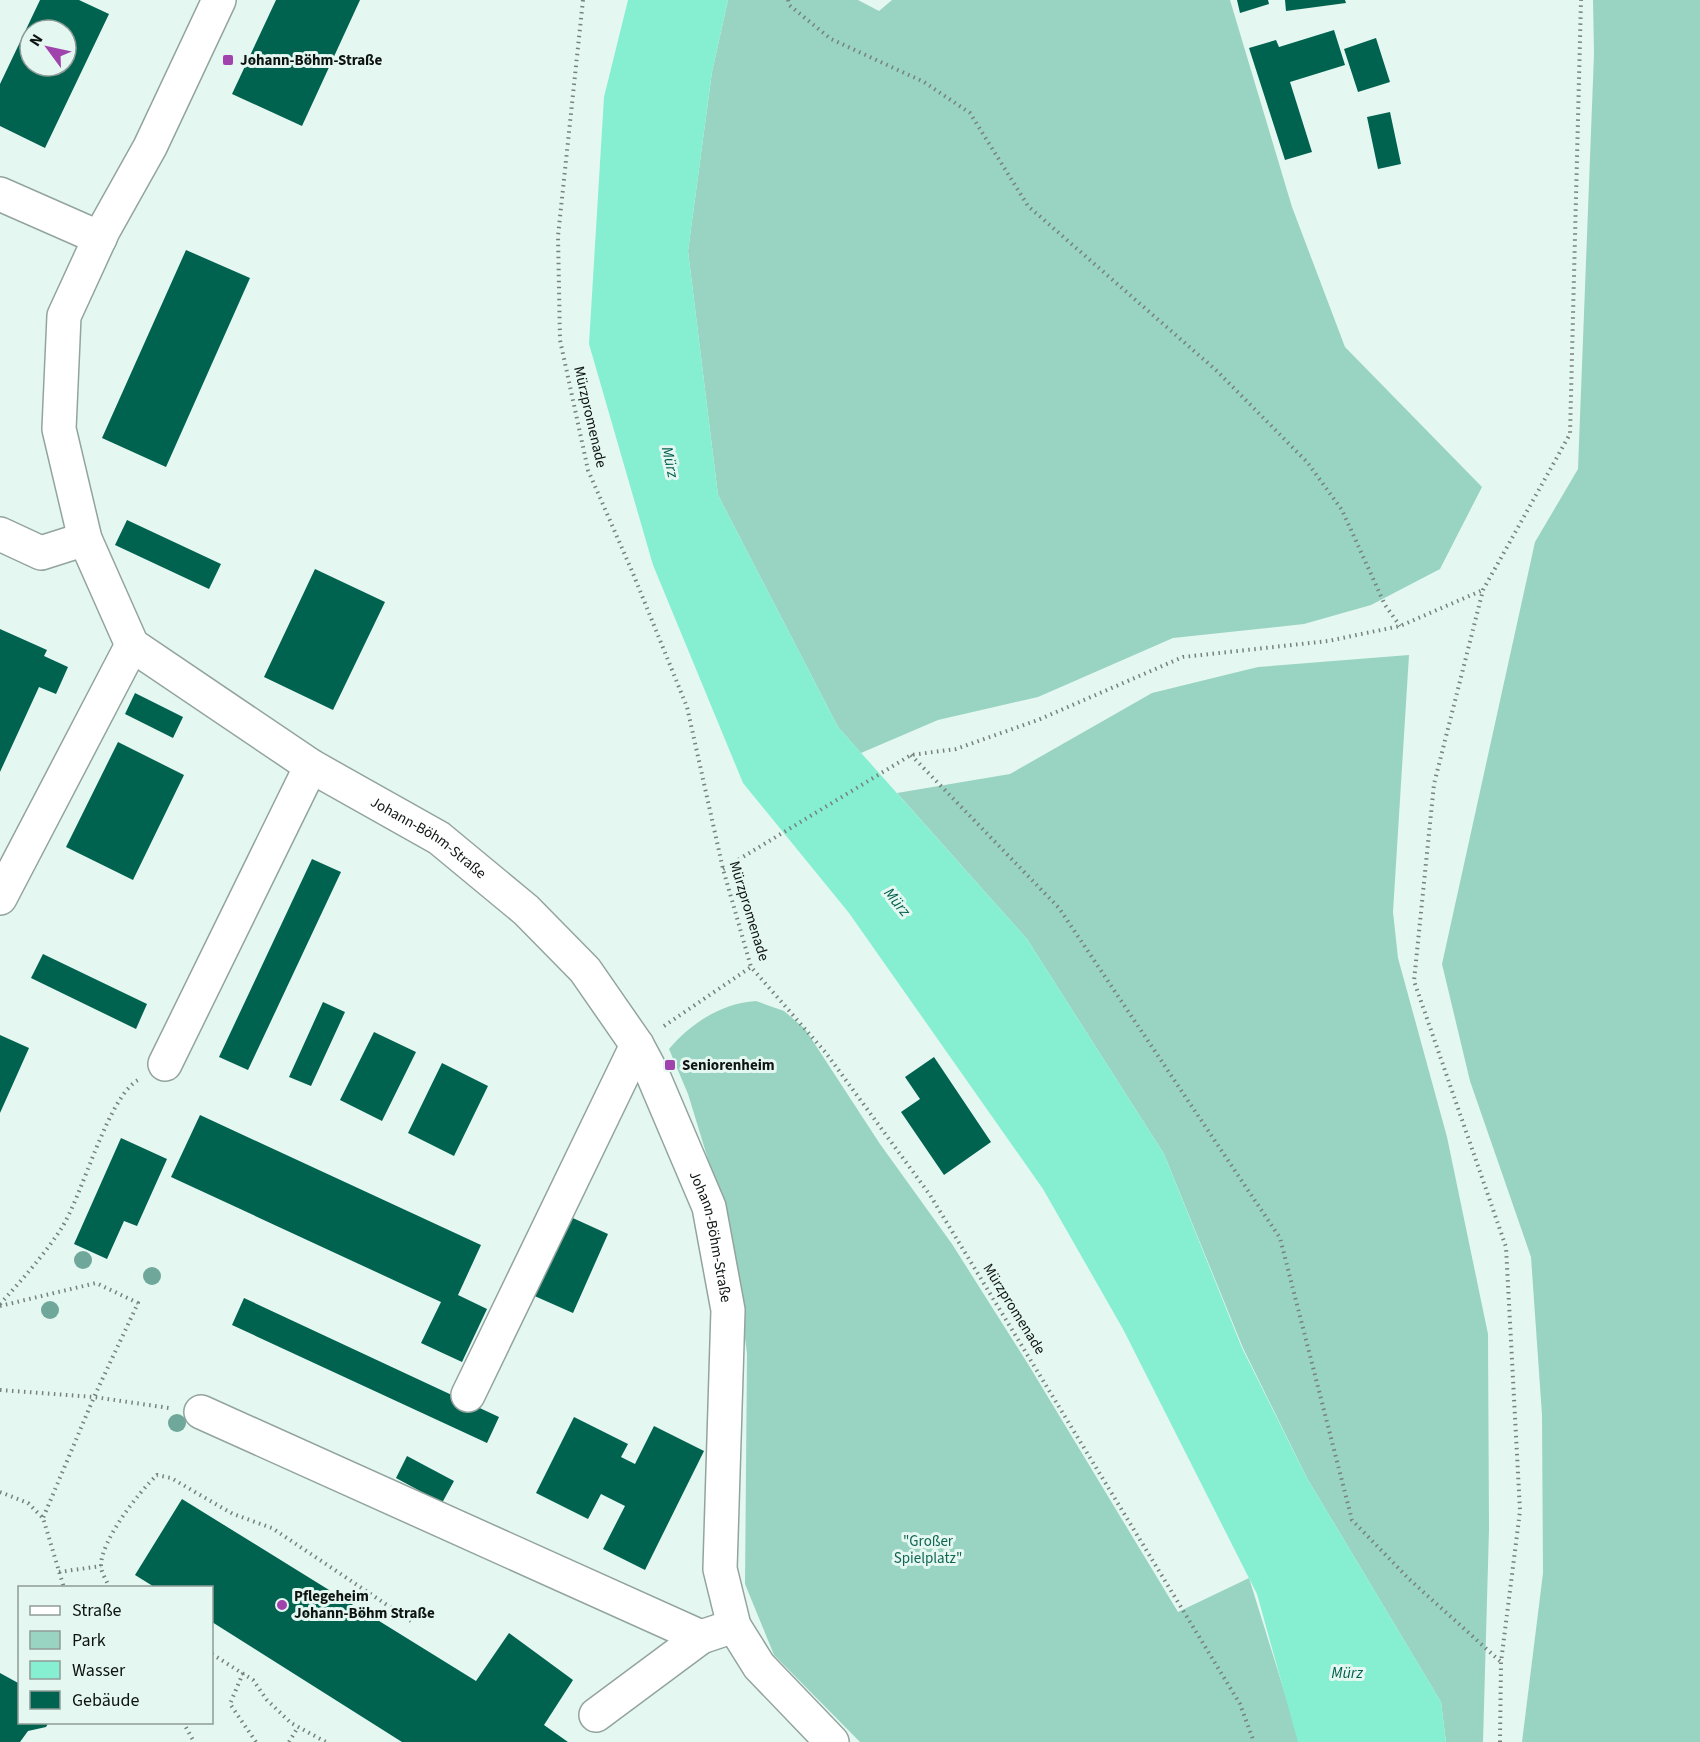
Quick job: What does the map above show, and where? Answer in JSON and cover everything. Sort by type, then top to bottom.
[{"type":"street","points":[[0,898],[132,645],[85,539],[59,429],[63,316],[100,238],[150,147],[219,0]]},
{"type":"street","points":[[2,201],[100,238]]},
{"type":"street","points":[[0,534],[41,553],[85,539]]},
{"type":"street","name":"Johann-Böhm-Straße","points":[[132,645],[312,766],[439,838],[526,910],[585,970],[637,1045],[652,1073],[709,1206],[728,1310],[720,1569],[734,1626],[759,1666],[832,1742]]},
{"type":"street","points":[[165,1064],[312,766]]},
{"type":"street","points":[[468,1395],[637,1045]]},
{"type":"street","points":[[201,1412],[701,1637]]},
{"type":"street","points":[[596,1714],[701,1637],[734,1626]]},
{"type":"path","name":"Mürzpromenade","points":[[583,0],[558,236],[560,340],[588,470],[687,707],[723,868],[750,967],[826,1053],[930,1195],[1240,1704],[1254,1742]]},
{"type":"path","points":[[788,0],[789,5],[831,39],[924,82],[970,113],[1028,206],[1217,371],[1307,462],[1342,510],[1385,605],[1400,626]]},
{"type":"path","points":[[1500,1742],[1501,1662],[1520,1511],[1506,1247],[1414,981],[1434,784],[1483,590],[1570,434],[1581,0]]},
{"type":"path","points":[[723,868],[902,758],[956,749],[1038,720],[1183,657],[1328,641],[1400,626],[1483,590]]},
{"type":"path","points":[[911,755],[1059,908],[1280,1238],[1352,1520],[1409,1579],[1501,1662]]},
{"type":"path","points":[[637,1045],[750,967]]},
{"type":"path","points":[[0,1305],[61,1228],[129,1085],[165,1064]]},
{"type":"path","points":[[0,1305],[96,1283],[138,1303],[94,1398],[43,1518]]},
{"type":"path","points":[[0,1390],[94,1398],[201,1412]]},
{"type":"path","points":[[110,1586],[101,1566],[113,1534],[141,1491],[157,1475],[171,1478],[233,1514],[272,1528],[411,1621]]},
{"type":"path","points":[[0,1492],[28,1503],[43,1518],[64,1586]]},
{"type":"path","points":[[59,1572],[101,1566]]},
{"type":"path","points":[[213,1655],[254,1680],[267,1700],[298,1727],[326,1742]]},
{"type":"path","points":[[243,1673],[230,1704],[256,1742]]},
{"type":"path","points":[[184,1724],[194,1742]]},
{"type":"path","points":[[289,1742],[298,1727]]},
{"type":"green space","points":[[728,0],[858,0],[879,11],[892,0],[1230,0],[1292,207],[1345,347],[1482,487],[1440,569],[1371,605],[1304,624],[1173,638],[1038,697],[938,720],[861,753],[838,727],[718,495],[688,251],[712,72]]},
{"type":"green space","points":[[1593,0],[1700,0],[1700,1742],[1522,1742],[1543,1573],[1542,1415],[1531,1257],[1470,1081],[1442,964],[1535,542],[1578,469],[1594,54]]},
{"type":"green space","points":[[1409,655],[1393,912],[1398,958],[1447,1137],[1488,1334],[1489,1529],[1483,1742],[1446,1742],[1441,1702],[1307,1478],[1243,1348],[1164,1154],[1027,939],[897,793],[1010,774],[1152,693],[1258,667]]},
{"type":"green space","name":"\"Großer Spielplatz\"","points":[[756,1001],[784,1011],[805,1029],[880,1144],[952,1244],[1028,1364],[1178,1612],[1249,1578],[1300,1742],[860,1742],[774,1655],[745,1584],[747,1354],[733,1241],[688,1094],[669,1049],[687,1031],[708,1016],[731,1006]]},
{"type":"water","name":"Mürz","points":[[628,0],[728,0],[712,72],[688,251],[718,495],[838,727],[1027,939],[1164,1154],[1242,1348],[1307,1478],[1441,1702],[1446,1742],[1298,1742],[1257,1594],[1123,1329],[1043,1189],[849,913],[743,783],[653,565],[589,344],[604,97]]},
{"type":"building","points":[[40,0],[79,0],[109,14],[45,148],[0,126],[0,84],[18,46],[18,78],[78,78],[78,18],[31,18]]},
{"type":"building","points":[[276,0],[360,0],[302,126],[232,94]]},
{"type":"building","points":[[1237,0],[1268,0],[1269,4],[1240,13]]},
{"type":"building","points":[[1285,0],[1345,0],[1346,3],[1286,11]]},
{"type":"building","points":[[1334,30],[1345,65],[1290,82],[1312,152],[1285,160],[1249,48],[1276,40],[1279,47]]},
{"type":"building","points":[[1376,38],[1390,82],[1358,92],[1344,49]]},
{"type":"building","points":[[1390,112],[1401,164],[1378,169],[1367,117]]},
{"type":"building","points":[[186,250],[250,278],[166,467],[102,438]]},
{"type":"building","points":[[127,520],[221,564],[209,589],[115,545]]},
{"type":"building","points":[[315,569],[385,602],[333,710],[264,677]]},
{"type":"building","points":[[0,629],[47,650],[44,656],[68,667],[56,694],[39,687],[0,772]]},
{"type":"building","points":[[135,693],[183,717],[173,738],[125,714]]},
{"type":"building","points":[[118,742],[184,775],[133,880],[66,847]]},
{"type":"building","points":[[312,859],[341,872],[248,1070],[219,1057]]},
{"type":"building","points":[[43,954],[147,1004],[136,1029],[31,978]]},
{"type":"building","points":[[323,1002],[345,1012],[311,1086],[289,1077]]},
{"type":"building","points":[[374,1032],[416,1052],[382,1121],[340,1100]]},
{"type":"building","points":[[0,1035],[29,1048],[0,1113]]},
{"type":"building","points":[[934,1057],[991,1142],[944,1175],[901,1112],[920,1099],[905,1077]]},
{"type":"building","points":[[442,1063],[488,1086],[454,1156],[408,1133]]},
{"type":"building","points":[[200,1115],[481,1245],[458,1295],[487,1309],[462,1362],[421,1343],[441,1302],[171,1177]]},
{"type":"building","points":[[121,1138],[167,1159],[137,1226],[124,1221],[107,1259],[74,1244]]},
{"type":"building","points":[[564,1214],[608,1234],[573,1313],[530,1294]]},
{"type":"building","points":[[244,1298],[499,1417],[487,1443],[232,1325]]},
{"type":"building","points":[[574,1417],[628,1444],[621,1457],[635,1464],[654,1426],[704,1451],[645,1570],[603,1549],[625,1506],[601,1494],[588,1519],[536,1493]]},
{"type":"building","points":[[407,1456],[454,1481],[442,1503],[396,1478]]},
{"type":"building","name":"Pflegeheim Johann-Böhm Straße","points":[[182,1499],[476,1681],[509,1633],[573,1680],[544,1725],[568,1742],[402,1742],[213,1623],[213,1586],[153,1586],[135,1575]]},
{"type":"building","points":[[0,1673],[18,1683],[18,1724],[48,1724],[46,1727],[28,1731],[20,1742],[0,1742]]},
{"type":"place","name":"Johann-Böhm-Straße","points":[[228,60]]},
{"type":"place","name":"Seniorenheim","points":[[670,1065]]},
{"type":"place","name":"Pflegeheim Johann-Böhm Straße","points":[[282,1605]]}]
